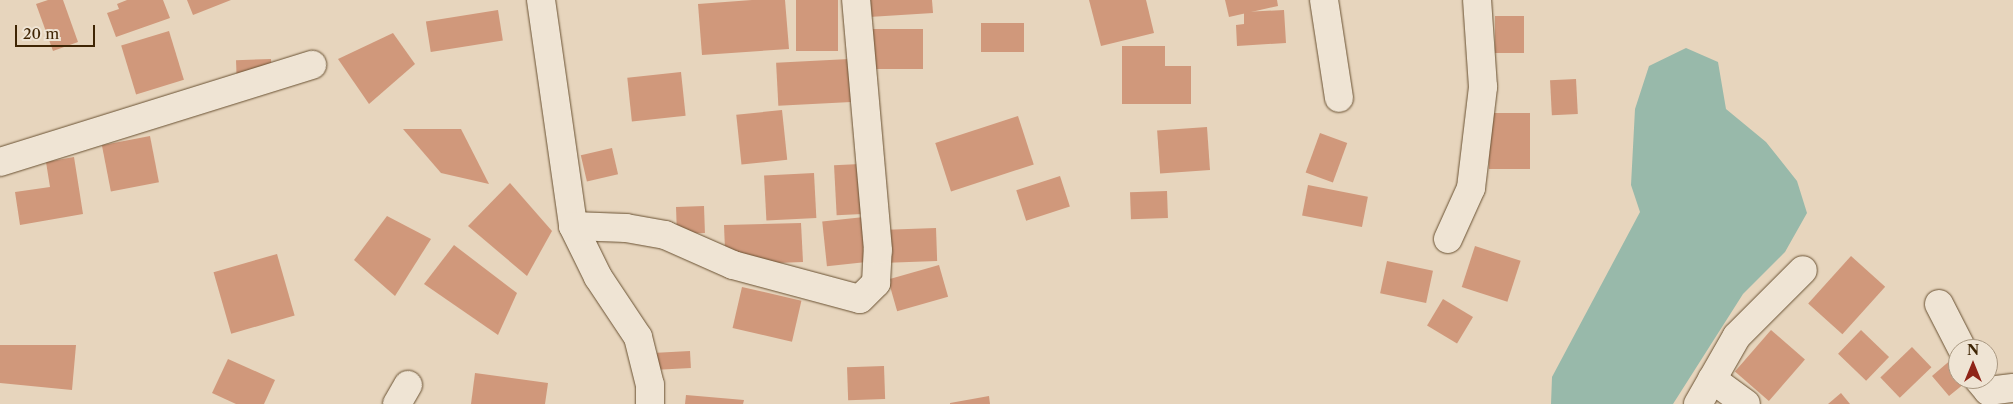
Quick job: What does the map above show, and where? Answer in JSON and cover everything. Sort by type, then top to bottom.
[{"type":"street","points":[[541,0],[573,226],[598,277],[638,337],[650,385],[650,404]]},
{"type":"street","points":[[573,226],[626,228],[665,235],[733,264],[860,299],[876,282],[878,250],[856,0]]},
{"type":"street","points":[[1324,0],[1339,98]]},
{"type":"street","points":[[1448,239],[1471,188],[1483,88],[1477,0]]},
{"type":"street","points":[[0,162],[312,65]]},
{"type":"street","points":[[1698,404],[1737,336],[1803,270]]},
{"type":"street","points":[[1939,304],[1957,339]]},
{"type":"street","points":[[1712,379],[1746,404]]},
{"type":"street","points":[[1986,389],[1988,392],[2013,388]]},
{"type":"shaded area","points":[[1686,48],[1718,62],[1726,109],[1766,142],[1797,181],[1807,213],[1785,252],[1743,294],[1673,404],[1551,404],[1552,377],[1640,212],[1631,185],[1635,109],[1649,66]]},
{"type":"building","points":[[48,0],[63,0],[78,42],[53,51],[36,4]]},
{"type":"building","points":[[127,0],[163,0],[170,18],[116,37],[107,13],[119,9],[117,4]]},
{"type":"building","points":[[187,0],[231,0],[193,15]]},
{"type":"building","points":[[752,0],[785,0],[789,49],[702,55],[698,4]]},
{"type":"building","points":[[796,0],[838,0],[838,51],[796,51]]},
{"type":"building","points":[[868,0],[932,0],[933,13],[869,17]]},
{"type":"building","points":[[1089,0],[1146,0],[1154,33],[1101,46]]},
{"type":"building","points":[[1225,0],[1277,0],[1278,6],[1229,17]]},
{"type":"building","points":[[498,10],[503,41],[431,52],[426,21]]},
{"type":"building","points":[[1284,10],[1286,43],[1237,46],[1236,25],[1244,24],[1244,12]]},
{"type":"building","points":[[1495,16],[1524,16],[1524,53],[1495,53]]},
{"type":"building","points":[[981,23],[1024,23],[1024,52],[981,52]]},
{"type":"building","points":[[872,29],[923,29],[923,69],[872,69]]},
{"type":"building","points":[[169,31],[184,80],[136,94],[121,46]]},
{"type":"building","points":[[393,33],[415,64],[369,104],[338,59]]},
{"type":"building","points":[[1122,46],[1165,46],[1165,66],[1191,66],[1191,104],[1122,104]]},
{"type":"building","points":[[271,59],[272,86],[237,87],[236,60]]},
{"type":"building","points":[[849,59],[851,102],[778,106],[776,63]]},
{"type":"building","points":[[681,72],[686,116],[632,121],[627,78]]},
{"type":"building","points":[[1576,79],[1578,114],[1552,115],[1550,80]]},
{"type":"building","points":[[782,110],[787,160],[741,165],[736,115]]},
{"type":"building","points":[[1489,113],[1530,113],[1530,169],[1489,169]]},
{"type":"building","points":[[1018,116],[1034,165],[951,191],[935,143]]},
{"type":"building","points":[[1207,127],[1210,170],[1160,173],[1157,130]]},
{"type":"building","points":[[403,129],[461,129],[489,184],[441,173]]},
{"type":"building","points":[[1320,133],[1347,143],[1333,182],[1306,172]]},
{"type":"building","points":[[150,136],[159,182],[111,191],[102,145]]},
{"type":"building","points":[[612,148],[618,174],[587,182],[581,155]]},
{"type":"building","points":[[74,157],[83,214],[20,225],[15,192],[50,187],[46,162]]},
{"type":"building","points":[[860,164],[863,214],[837,215],[834,165]]},
{"type":"building","points":[[814,173],[816,218],[766,221],[764,176]]},
{"type":"building","points":[[1060,176],[1070,206],[1026,221],[1016,190]]},
{"type":"building","points":[[510,183],[552,231],[527,276],[468,226]]},
{"type":"building","points":[[1308,185],[1368,197],[1362,227],[1302,215]]},
{"type":"building","points":[[1167,191],[1168,218],[1131,219],[1130,192]]},
{"type":"building","points":[[704,206],[705,233],[677,234],[676,207]]},
{"type":"building","points":[[387,216],[431,239],[395,296],[354,260]]},
{"type":"building","points":[[864,217],[869,262],[827,266],[822,221]]},
{"type":"building","points":[[801,223],[803,262],[777,263],[725,250],[724,225]]},
{"type":"building","points":[[936,228],[937,261],[888,263],[887,230]]},
{"type":"building","points":[[454,245],[517,293],[498,335],[424,284]]},
{"type":"building","points":[[1475,246],[1521,261],[1507,302],[1462,287]]},
{"type":"building","points":[[277,254],[295,316],[231,334],[214,272]]},
{"type":"building","points":[[1851,256],[1885,287],[1842,334],[1808,304]]},
{"type":"building","points":[[1387,261],[1433,271],[1426,303],[1380,293]]},
{"type":"building","points":[[939,265],[948,297],[897,311],[888,280]]},
{"type":"building","points":[[742,287],[801,301],[792,342],[733,328]]},
{"type":"building","points":[[1443,299],[1473,317],[1457,344],[1427,326]]},
{"type":"building","points":[[1771,330],[1805,360],[1769,401],[1735,372]]},
{"type":"building","points":[[1861,330],[1889,357],[1866,381],[1838,354]]},
{"type":"building","points":[[0,345],[76,345],[72,390],[0,383]]},
{"type":"building","points":[[1912,347],[1931,367],[1900,398],[1880,378]]},
{"type":"building","points":[[690,351],[691,368],[658,370],[657,353]]},
{"type":"building","points":[[228,359],[275,380],[264,404],[236,404],[212,393]]},
{"type":"building","points":[[1948,362],[1948,389],[1958,389],[1949,396],[1932,376]]},
{"type":"building","points":[[884,366],[885,399],[848,400],[847,367]]},
{"type":"building","points":[[475,373],[548,383],[545,404],[471,404]]},
{"type":"building","points":[[1841,393],[1850,404],[1828,404]]},
{"type":"building","points":[[686,395],[744,400],[743,404],[685,404]]},
{"type":"building","points":[[989,396],[990,404],[950,404],[950,403]]}]
